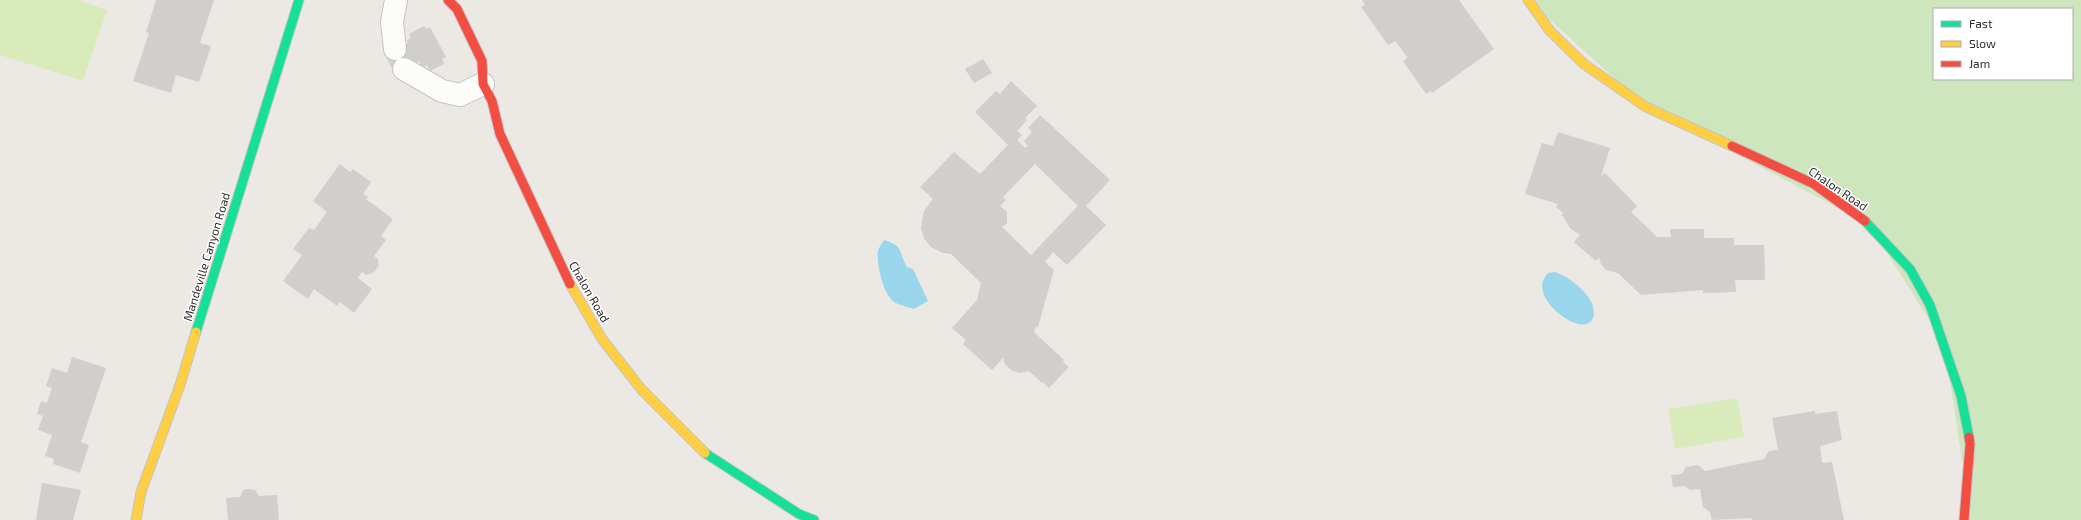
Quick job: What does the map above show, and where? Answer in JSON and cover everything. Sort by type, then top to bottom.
[{"type":"street","name":"Mandeville Canyon Road","points":[[136,520],[141,492],[180,385],[299,0]]},
{"type":"street","points":[[395,49],[392,22],[396,0]]},
{"type":"street","name":"Chalon Road","points":[[448,0],[457,9],[482,62],[483,84],[492,101],[500,134],[560,266],[602,339],[642,390],[702,451],[799,514],[814,520]]},
{"type":"street","name":"Chalon Road","points":[[1528,0],[1550,31],[1584,64],[1646,107],[1814,184],[1869,224],[1910,269],[1930,305],[1945,345],[1961,396],[1970,444],[1964,520]]},
{"type":"street","points":[[404,69],[442,91],[460,94],[483,84]]},
{"type":"green space","points":[[0,0],[77,0],[107,10],[83,81],[0,55]]},
{"type":"green space","points":[[1528,0],[2081,0],[2081,520],[1964,520],[1967,495],[1945,345],[1869,224],[1646,107]]},
{"type":"green space","points":[[1737,398],[1744,437],[1675,449],[1668,409]]},
{"type":"water","points":[[884,240],[895,244],[898,247],[907,267],[913,269],[928,301],[914,309],[900,305],[893,301],[886,292],[878,263],[878,250]]},
{"type":"water","points":[[1555,272],[1574,283],[1589,298],[1592,303],[1594,313],[1591,322],[1582,324],[1568,320],[1548,302],[1542,288],[1543,280],[1548,273]]},
{"type":"building","points":[[156,0],[214,0],[200,43],[211,46],[199,82],[176,75],[171,93],[133,81],[149,33],[146,32]]},
{"type":"building","points":[[1362,0],[1459,0],[1494,49],[1432,93],[1431,91],[1426,94],[1403,61],[1408,58],[1395,41],[1388,45],[1361,7],[1365,5]]},
{"type":"building","points":[[424,26],[426,29],[430,27],[446,57],[442,59],[444,64],[430,71],[427,65],[422,68],[419,61],[395,74],[385,55],[408,43],[407,40],[411,38],[409,34]]},
{"type":"building","points":[[983,59],[992,73],[974,83],[965,69]]},
{"type":"building","points":[[1011,81],[1037,106],[1025,118],[1027,120],[1017,131],[1022,135],[1017,140],[1025,148],[1028,146],[1024,141],[1032,132],[1028,128],[1040,115],[1110,180],[1086,206],[1106,225],[1067,265],[1053,252],[1045,262],[1054,270],[1038,327],[1036,327],[1034,332],[1064,360],[1063,362],[1069,367],[1049,388],[1029,371],[1020,373],[1011,370],[1005,364],[1003,358],[992,370],[963,344],[966,340],[952,328],[977,300],[981,283],[951,254],[943,253],[931,247],[924,238],[921,228],[924,211],[933,199],[920,187],[954,152],[980,174],[1008,145],[975,112],[996,91],[1000,94]],"holes":[[[1035,164],[1078,206],[1031,255],[1002,227],[1007,223],[1007,212],[1000,206],[1006,200],[1003,197]]]},
{"type":"building","points":[[1558,132],[1610,148],[1601,176],[1605,173],[1637,206],[1631,212],[1657,237],[1671,237],[1670,229],[1704,229],[1704,238],[1734,238],[1734,245],[1764,245],[1765,280],[1735,280],[1736,292],[1703,293],[1703,290],[1641,295],[1618,273],[1606,270],[1601,264],[1599,257],[1596,261],[1574,242],[1580,235],[1570,228],[1562,215],[1563,213],[1556,207],[1558,204],[1525,194],[1542,143],[1553,146]]},
{"type":"building","points":[[340,164],[350,172],[353,169],[371,182],[363,194],[368,197],[366,199],[393,219],[381,236],[386,240],[374,256],[378,259],[379,266],[373,273],[366,275],[362,272],[358,278],[372,289],[354,313],[340,302],[337,306],[314,289],[308,299],[283,281],[302,255],[293,249],[309,228],[314,230],[327,212],[313,201]]},
{"type":"building","points":[[72,357],[106,368],[81,442],[89,445],[80,473],[53,464],[54,459],[45,456],[52,435],[38,430],[43,416],[37,414],[41,401],[47,403],[52,388],[46,386],[52,368],[67,373]]},
{"type":"building","points":[[1815,411],[1815,414],[1837,411],[1842,440],[1820,446],[1822,463],[1832,462],[1844,520],[1752,520],[1751,518],[1712,520],[1710,512],[1703,507],[1700,489],[1690,490],[1685,486],[1673,487],[1671,475],[1682,474],[1686,467],[1698,465],[1705,471],[1764,459],[1769,451],[1778,450],[1772,418]]},
{"type":"building","points":[[42,483],[81,490],[73,520],[36,520]]},
{"type":"building","points":[[243,490],[255,490],[259,496],[277,495],[279,520],[228,520],[226,498],[240,497]]},
{"type":"traffic: fast","points":[[196,332],[299,0]]},
{"type":"traffic: fast","points":[[1865,221],[1910,269],[1930,305],[1961,396],[1969,437]]},
{"type":"traffic: fast","points":[[705,453],[799,514],[814,520]]},
{"type":"traffic: slow","points":[[1528,0],[1550,31],[1584,64],[1646,107],[1732,146]]},
{"type":"traffic: slow","points":[[570,284],[602,339],[642,390],[705,453]]},
{"type":"traffic: slow","points":[[136,520],[141,492],[180,385],[196,332]]},
{"type":"traffic: jam","points":[[448,0],[457,9],[482,61],[483,84],[492,101],[500,134],[570,284]]},
{"type":"traffic: jam","points":[[1732,146],[1814,184],[1865,221]]},
{"type":"traffic: jam","points":[[1964,520],[1970,444],[1969,437]]}]
